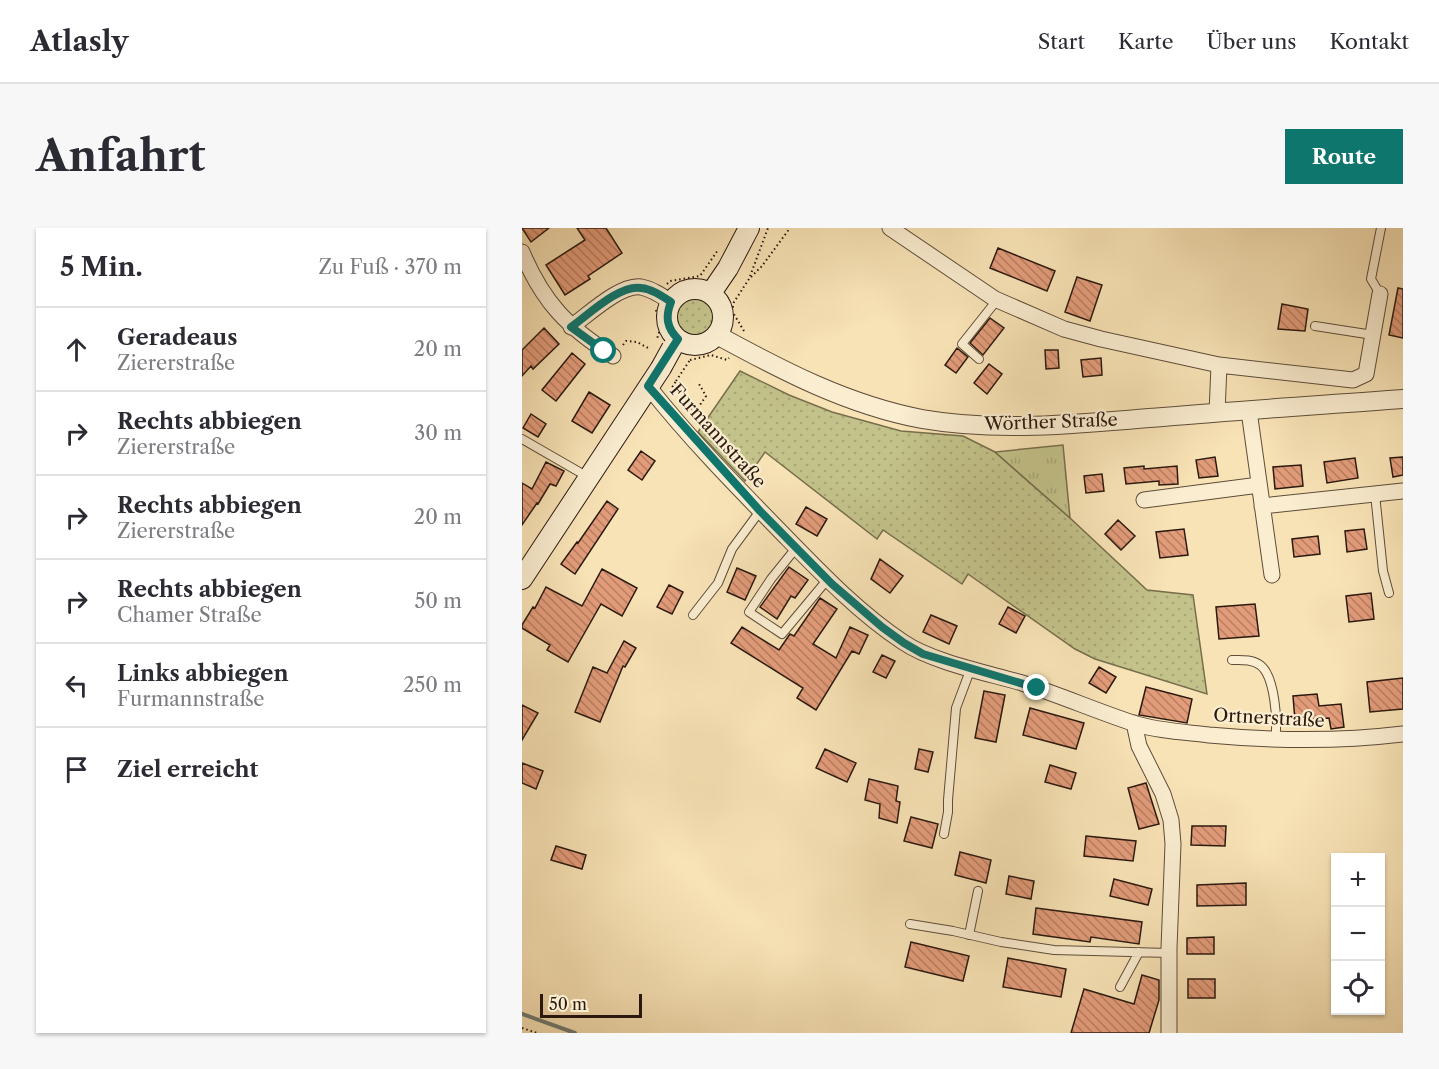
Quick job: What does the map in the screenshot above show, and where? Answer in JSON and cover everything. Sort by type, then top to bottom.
[{"type":"main road","points":[[711,293],[728,268],[749,228]]},
{"type":"main road","points":[[522,579],[648,386],[668,374],[668,345],[668,326],[668,310],[665,299],[693,289],[711,293],[718,299],[724,317],[717,335],[703,344],[668,345]]},
{"type":"street","points":[[896,230],[961,278],[997,300],[1064,329],[1219,365],[1353,380],[1366,374],[1380,294]]},
{"type":"street","points":[[522,252],[542,293],[571,327],[613,356]]},
{"type":"street","points":[[571,327],[620,292],[639,287],[665,299]]},
{"type":"street","name":"Wörther Straße","points":[[717,335],[830,393],[859,403],[923,419],[962,424],[1032,426],[1403,399]]},
{"type":"street","points":[[1217,412],[1219,365]]},
{"type":"street","name":"Furmannstraße","points":[[648,386],[796,548],[855,605],[904,643],[923,654],[1037,688],[1134,723]]},
{"type":"street","points":[[1249,411],[1272,575]]},
{"type":"street","points":[[1144,500],[1259,485]]},
{"type":"street","points":[[1262,506],[1403,490]]},
{"type":"street","points":[[1134,723],[1139,746],[1163,794],[1171,820],[1173,844],[1169,1033]]},
{"type":"street","name":"Ortnerstraße","points":[[1134,723],[1167,730],[1275,739],[1348,741],[1403,734]]},
{"type":"lane","points":[[1380,294],[1371,279],[1381,228]]},
{"type":"lane","points":[[979,359],[962,344],[997,300]]},
{"type":"lane","points":[[1315,326],[1373,335]]},
{"type":"lane","points":[[522,439],[589,477]]},
{"type":"lane","points":[[1375,494],[1383,571],[1389,593]]},
{"type":"lane","name":"Furmannstraße","points":[[693,615],[718,583],[732,549],[760,511]]},
{"type":"lane","points":[[796,548],[771,579],[749,612],[782,634],[828,580]]},
{"type":"lane","points":[[1232,660],[1251,661],[1262,666],[1269,678],[1278,725],[1275,739]]},
{"type":"lane","points":[[944,834],[948,812],[956,708],[971,668]]},
{"type":"lane","points":[[969,935],[978,891]]},
{"type":"lane","points":[[910,924],[1054,950],[1169,953]]},
{"type":"lane","points":[[1120,987],[1139,951]]},
{"type":"path","points":[[668,394],[668,374],[690,360],[711,354],[728,360],[746,333],[732,311],[734,302],[748,279],[768,228]]},
{"type":"path","points":[[748,279],[762,266],[790,228]]},
{"type":"path","points":[[668,345],[660,329],[659,316],[654,305],[665,299],[669,281],[700,276],[720,247]]},
{"type":"path","points":[[626,341],[637,342],[648,348]]},
{"type":"path","points":[[696,411],[706,396],[699,384]]},
{"type":"path","points":[[522,1028],[537,1033]]},
{"type":"green space","points":[[696,298],[704,299],[710,304],[715,310],[715,326],[710,332],[704,337],[696,338],[688,337],[682,332],[677,326],[676,318],[677,310],[682,304],[688,299]]},
{"type":"green space","points":[[740,371],[789,395],[832,412],[901,431],[963,436],[995,452],[1147,590],[1193,595],[1207,694],[1095,659],[1075,649],[968,574],[962,584],[883,530],[877,539],[765,452],[745,481],[698,432]]},
{"type":"green space","points":[[1063,445],[1070,518],[995,452]]},
{"type":"building","points":[[522,228],[549,228],[531,242]]},
{"type":"building","points":[[577,228],[606,228],[622,253],[588,276],[590,279],[565,295],[546,265],[585,240]]},
{"type":"building","points":[[998,248],[1055,271],[1047,291],[990,268]]},
{"type":"building","points":[[1077,277],[1102,285],[1090,321],[1065,312]]},
{"type":"building","points":[[1398,288],[1403,289],[1403,338],[1389,335]]},
{"type":"building","points":[[1282,304],[1308,309],[1305,331],[1278,329]]},
{"type":"building","points":[[990,318],[1004,328],[983,355],[970,343]]},
{"type":"building","points":[[544,328],[559,344],[533,369],[531,366],[522,376],[522,350]]},
{"type":"building","points":[[957,348],[968,357],[956,373],[945,365]]},
{"type":"building","points":[[1045,350],[1058,350],[1059,368],[1046,369]]},
{"type":"building","points":[[572,353],[585,364],[556,401],[542,390]]},
{"type":"building","points":[[1101,358],[1102,375],[1083,377],[1081,360]]},
{"type":"building","points":[[989,364],[1002,374],[987,394],[974,383]]},
{"type":"building","points":[[589,392],[610,405],[592,433],[572,421]]},
{"type":"building","points":[[531,414],[546,424],[538,437],[523,428]]},
{"type":"building","points":[[641,451],[655,461],[642,480],[628,470]]},
{"type":"building","points":[[1215,457],[1218,476],[1199,478],[1196,460]]},
{"type":"building","points":[[1403,457],[1403,475],[1393,477],[1390,458]]},
{"type":"building","points":[[1355,458],[1358,478],[1327,483],[1324,462]]},
{"type":"building","points":[[546,462],[564,471],[556,486],[550,484],[522,525],[522,483],[532,489]]},
{"type":"building","points":[[1301,465],[1303,486],[1275,489],[1273,467]]},
{"type":"building","points":[[1144,466],[1144,469],[1177,466],[1178,484],[1159,485],[1159,481],[1126,484],[1124,468]]},
{"type":"building","points":[[1102,474],[1104,491],[1086,493],[1084,476]]},
{"type":"building","points":[[607,501],[618,509],[575,574],[561,564]]},
{"type":"building","points":[[806,507],[827,519],[817,536],[796,524]]},
{"type":"building","points":[[1118,520],[1135,536],[1121,550],[1105,534]]},
{"type":"building","points":[[1184,529],[1188,555],[1160,558],[1156,532]]},
{"type":"building","points":[[1364,529],[1367,549],[1347,552],[1345,531]]},
{"type":"building","points":[[1318,536],[1320,554],[1294,557],[1292,539]]},
{"type":"building","points":[[880,559],[903,576],[890,593],[871,579]]},
{"type":"building","points":[[789,567],[808,580],[795,598],[791,596],[777,619],[760,607]]},
{"type":"building","points":[[737,568],[756,576],[745,600],[727,592]]},
{"type":"building","points":[[602,569],[637,588],[622,616],[601,604],[568,662],[547,650],[550,645],[522,628],[546,587],[582,606]]},
{"type":"building","points":[[669,585],[683,592],[672,614],[657,607]]},
{"type":"building","points":[[1371,593],[1374,619],[1349,622],[1346,596]]},
{"type":"building","points":[[820,598],[837,609],[813,644],[836,658],[850,627],[868,635],[859,654],[852,651],[816,710],[797,698],[803,688],[731,643],[742,627],[779,650],[790,634],[794,636]]},
{"type":"building","points":[[1255,604],[1259,636],[1219,639],[1216,607]]},
{"type":"building","points":[[1008,607],[1025,616],[1016,633],[999,624]]},
{"type":"building","points":[[931,615],[957,626],[949,644],[923,632]]},
{"type":"building","points":[[624,641],[636,648],[625,667],[623,666],[600,722],[575,712],[593,667],[607,673]]},
{"type":"building","points":[[882,655],[895,661],[886,678],[873,672]]},
{"type":"building","points":[[1099,667],[1116,677],[1106,693],[1089,683]]},
{"type":"building","points":[[1403,678],[1403,709],[1370,712],[1367,682]]},
{"type":"building","points":[[1146,687],[1192,699],[1187,723],[1139,715]]},
{"type":"building","points":[[984,691],[1005,695],[996,742],[975,738]]},
{"type":"building","points":[[1317,694],[1319,706],[1341,704],[1344,727],[1331,729],[1329,718],[1295,721],[1293,696]]},
{"type":"building","points":[[522,705],[538,713],[522,740]]},
{"type":"building","points":[[1030,708],[1084,723],[1076,749],[1023,735]]},
{"type":"building","points":[[825,749],[856,763],[847,782],[816,768]]},
{"type":"building","points":[[919,749],[933,752],[928,772],[915,769]]},
{"type":"building","points":[[522,763],[543,771],[536,789],[522,783]]},
{"type":"building","points":[[1050,765],[1076,773],[1071,789],[1045,782]]},
{"type":"building","points":[[869,779],[898,786],[896,801],[900,802],[897,823],[879,818],[880,804],[865,800]]},
{"type":"building","points":[[1146,783],[1159,824],[1139,829],[1128,788]]},
{"type":"building","points":[[911,817],[938,824],[932,848],[904,841]]},
{"type":"building","points":[[1192,826],[1226,826],[1225,846],[1191,845]]},
{"type":"building","points":[[1086,836],[1136,841],[1133,861],[1084,856]]},
{"type":"building","points":[[556,846],[586,855],[582,869],[551,860]]},
{"type":"building","points":[[960,852],[991,860],[986,883],[955,875]]},
{"type":"building","points":[[1009,876],[1034,881],[1031,899],[1006,894]]},
{"type":"building","points":[[1114,879],[1152,889],[1148,905],[1110,896]]},
{"type":"building","points":[[1246,883],[1246,905],[1197,906],[1197,885]]},
{"type":"building","points":[[1036,908],[1142,922],[1139,944],[1091,937],[1090,942],[1033,934]]},
{"type":"building","points":[[1214,937],[1214,954],[1187,954],[1187,938]]},
{"type":"building","points":[[911,942],[969,956],[963,981],[905,967]]},
{"type":"building","points":[[1008,958],[1066,969],[1061,997],[1003,987]]},
{"type":"building","points":[[1142,975],[1159,980],[1159,1000],[1149,1033],[1071,1033],[1084,989],[1134,1004]]},
{"type":"building","points":[[1188,979],[1215,979],[1215,998],[1188,998]]},
{"type":"waterway","points":[[522,1014],[575,1033]]},
{"type":"route","points":[[604,351],[571,327],[620,292],[630,288],[639,287],[652,291],[671,302],[668,310],[668,326],[678,339],[648,386],[757,508],[832,584],[904,643],[923,654],[1037,688]]}]
